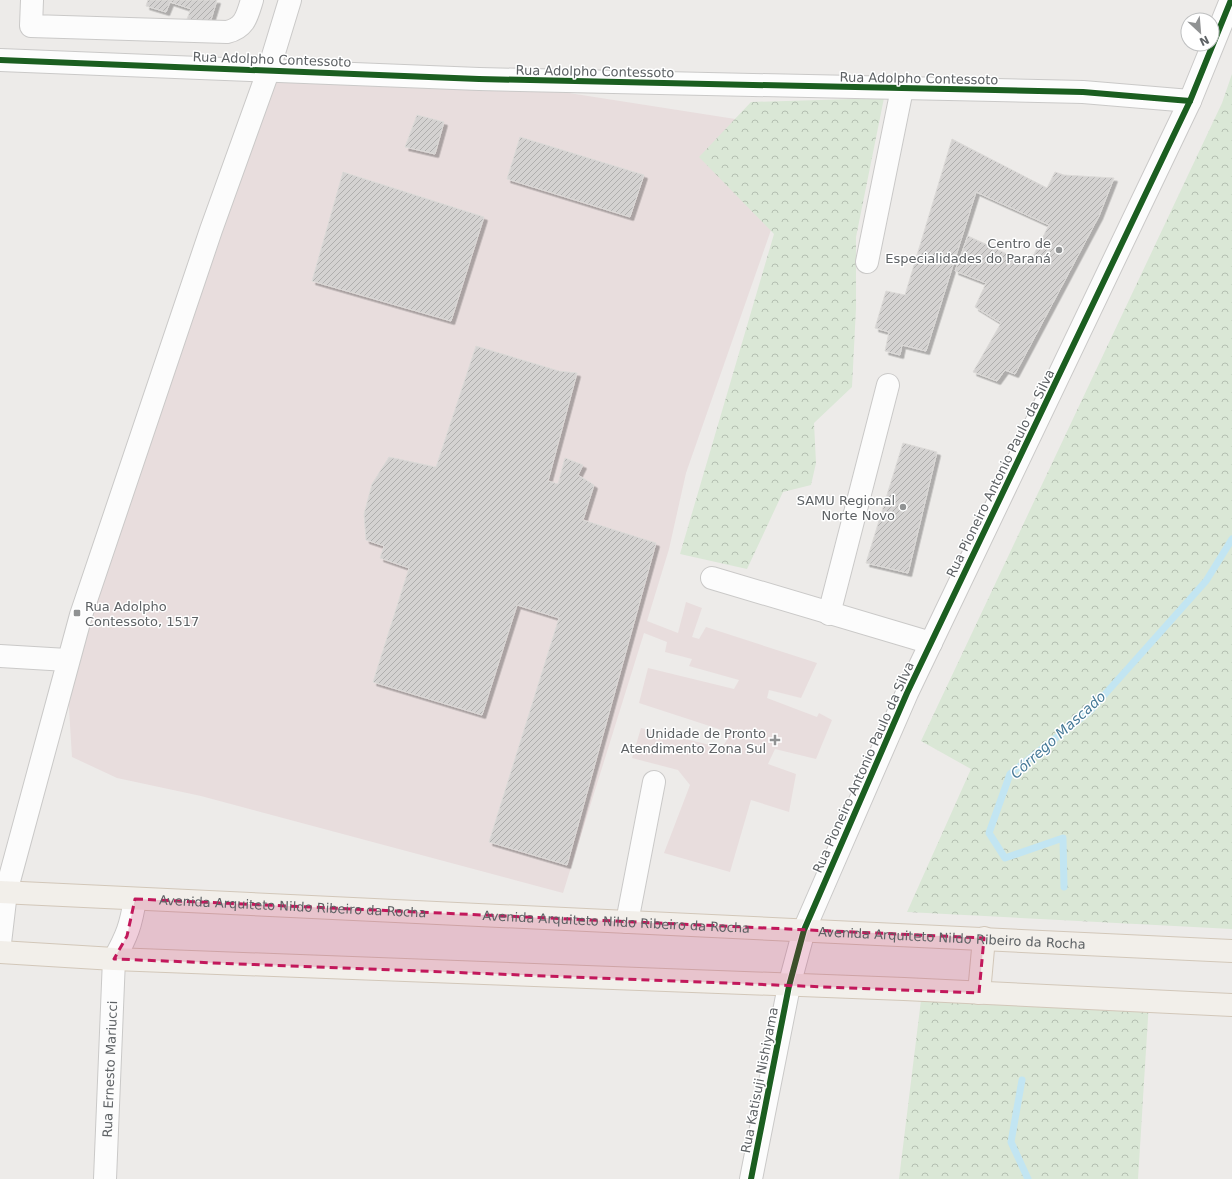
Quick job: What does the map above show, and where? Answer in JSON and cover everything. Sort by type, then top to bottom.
[{"type":"main road","name":"Avenida Arquiteto Nildo Ribeiro da Rocha","points":[[3,892],[1232,951]]},
{"type":"main road","points":[[979,993],[984,938]]},
{"type":"main road","points":[[0,952],[114,959],[696,981],[1232,1005]]},
{"type":"street","points":[[32,0],[30,30],[228,32],[241,27],[246,20],[252,0]]},
{"type":"street","points":[[0,943],[3,892],[81,615],[211,230],[269,69],[290,0]]},
{"type":"street","name":"Rua Pioneiro Antonio Paulo da Silva","points":[[796,958],[804,930],[931,643],[1190,101],[1231,0]]},
{"type":"street","name":"Rua Adolpho Contessoto","points":[[0,60],[269,69],[479,79],[1083,92],[1190,101]]},
{"type":"street","points":[[867,262],[902,89]]},
{"type":"street","points":[[829,614],[888,385]]},
{"type":"street","points":[[712,578],[829,614],[931,643]]},
{"type":"street","points":[[0,656],[68,660]]},
{"type":"street","points":[[627,922],[654,782]]},
{"type":"street","points":[[114,959],[127,936],[132,923],[135,899]]},
{"type":"street","name":"Rua Katisuji Nishiyama","points":[[752,1179],[789,986],[796,958]]},
{"type":"street","name":"Rua Ernesto Mariucci","points":[[105,1179],[114,959]]},
{"type":"highlighted area","points":[[135,899],[984,938],[979,993],[114,959],[127,936]]},
{"type":"shaded area","points":[[269,69],[479,79],[806,130],[686,473],[669,549],[647,621],[678,633],[686,602],[702,608],[692,637],[699,639],[706,627],[817,663],[801,698],[769,690],[767,698],[817,717],[819,713],[832,720],[816,759],[775,749],[768,764],[796,774],[789,812],[751,800],[730,872],[664,853],[690,785],[678,770],[632,758],[641,728],[722,748],[731,733],[639,703],[648,668],[734,689],[739,680],[689,666],[692,659],[665,652],[667,642],[644,633],[563,893],[201,796],[117,778],[72,757],[66,660]]},
{"type":"green space","points":[[1232,74],[1232,929],[907,912],[971,769],[921,741],[1222,103]]},
{"type":"green space","points":[[884,98],[856,237],[856,308],[852,387],[814,423],[816,463],[811,485],[783,492],[747,569],[680,554],[774,234],[699,157],[751,102]]},
{"type":"green space","points":[[922,992],[1149,1002],[1138,1179],[899,1179]]},
{"type":"building","points":[[148,0],[217,0],[209,26],[187,19],[191,9],[170,2],[166,12],[146,6]]},
{"type":"building","points":[[417,115],[444,122],[435,154],[405,147]]},
{"type":"building","points":[[520,137],[644,175],[630,217],[507,179]]},
{"type":"building","name":"Centro de Especialidades do Paraná","points":[[952,139],[1047,188],[1055,172],[1064,175],[1114,178],[1099,216],[1015,374],[1005,370],[997,381],[973,372],[1001,323],[975,307],[986,283],[955,271],[968,236],[1029,264],[1049,225],[976,192],[926,351],[902,345],[900,355],[885,351],[889,332],[875,328],[886,291],[905,295]]},
{"type":"building","points":[[343,172],[484,217],[451,321],[312,281]]},
{"type":"building","points":[[476,346],[559,371],[577,373],[548,481],[558,484],[565,458],[583,465],[578,475],[594,485],[583,520],[656,543],[567,865],[489,842],[559,618],[517,605],[482,715],[373,682],[409,568],[380,558],[384,546],[366,540],[364,514],[372,484],[389,457],[436,467]]},
{"type":"building","name":"SAMU Regional Norte Novo","points":[[903,443],[937,452],[908,573],[866,563]]},
{"type":"waterway","name":"Córrego Mascado","points":[[1064,887],[1063,838],[1005,858],[989,833],[1010,774],[1090,711],[1206,581],[1232,539]]},
{"type":"waterway","points":[[1022,1080],[1011,1142],[1028,1179]]},
{"type":"cycle path","points":[[751,1179],[789,986],[804,930],[907,693],[1190,101],[1231,0]]},
{"type":"cycle path","points":[[0,60],[479,79],[1083,92],[1190,101]]},
{"type":"place","name":"Centro de Especialidades do Paraná","points":[[1059,250]]},
{"type":"place","name":"SAMU Regional Norte Novo","points":[[903,507]]},
{"type":"place","name":"Rua Adolpho Contessoto, 1517","points":[[77,613]]},
{"type":"place","name":"Unidade de Pronto Atendimento Zona Sul","points":[[775,740]]}]
